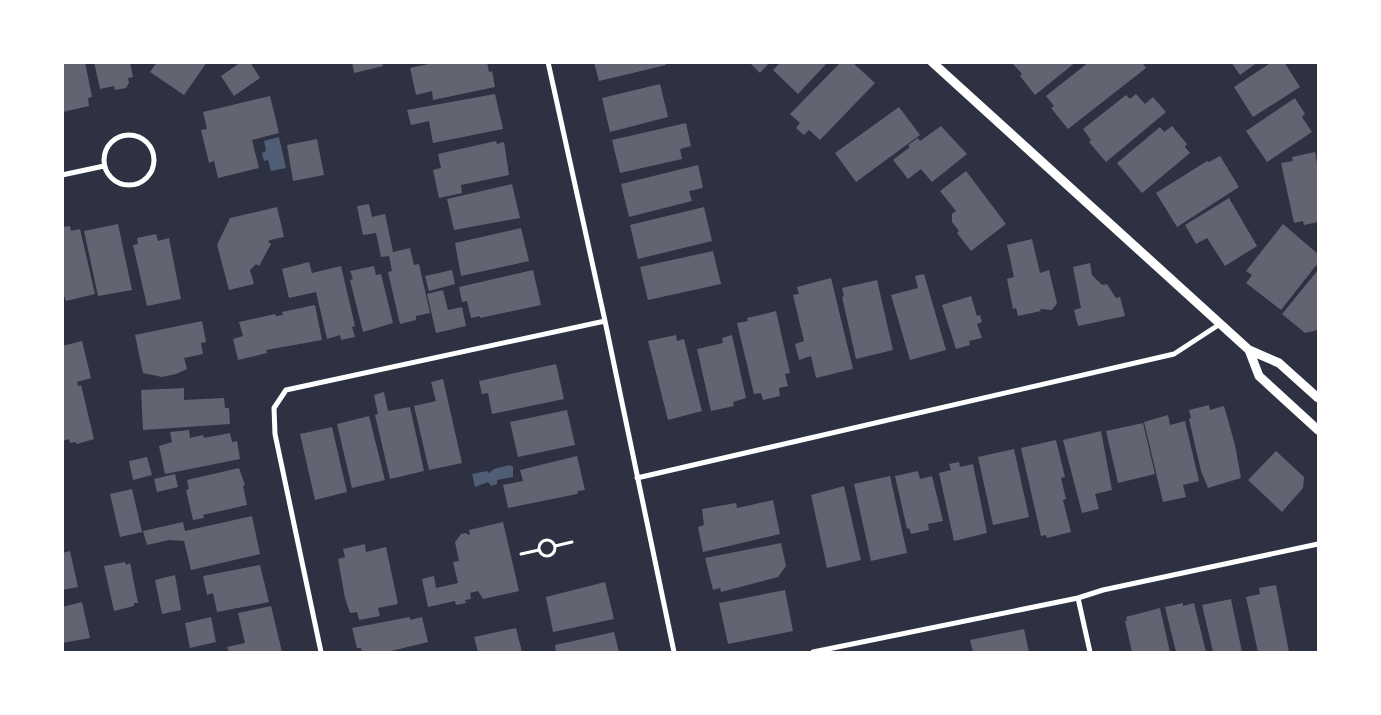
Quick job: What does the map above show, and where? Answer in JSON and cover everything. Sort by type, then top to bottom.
[{"type":"street","points":[[548,62],[605,321],[674,652]]},
{"type":"street","points":[[932,62],[1249,350],[1279,363],[1318,398]]},
{"type":"street","points":[[124,136],[141,139],[150,148],[153,155],[148,177],[134,184],[127,185],[113,180],[104,166],[104,155],[109,145],[124,136]]},
{"type":"street","points":[[62,175],[104,166]]},
{"type":"street","points":[[321,652],[275,434],[274,408],[286,390],[605,321]]},
{"type":"street","points":[[637,478],[1174,354],[1220,324]]},
{"type":"street","points":[[1249,350],[1259,376],[1318,430]]},
{"type":"street","points":[[813,652],[1078,598],[1151,579],[1318,544]]},
{"type":"street","points":[[1078,598],[1090,652]]},
{"type":"path","points":[[539,550],[539,546],[545,540],[552,542],[555,546]]},
{"type":"path","points":[[555,546],[572,542]]},
{"type":"path","points":[[539,550],[544,556],[549,556],[553,553],[555,546]]},
{"type":"path","points":[[521,554],[539,550]]},
{"type":"water","points":[[279,137],[286,168],[271,171],[268,160],[264,161],[262,153],[266,151],[264,141]]},
{"type":"water","points":[[510,465],[513,467],[513,477],[497,480],[497,484],[491,486],[488,482],[475,487],[472,474],[487,471],[489,473],[494,469]]},
{"type":"building","points":[[62,62],[85,62],[92,97],[88,98],[89,106],[63,112]]},
{"type":"building","points":[[94,62],[130,62],[133,77],[128,78],[129,83],[126,88],[115,90],[114,86],[100,89]]},
{"type":"building","points":[[157,62],[207,62],[184,95],[150,72]]},
{"type":"building","points":[[241,62],[250,62],[260,78],[234,96],[221,76]]},
{"type":"building","points":[[352,62],[382,62],[383,66],[354,73]]},
{"type":"building","points":[[438,62],[487,62],[489,72],[492,71],[495,87],[433,100],[432,91],[416,95],[410,68]]},
{"type":"building","points":[[594,62],[665,62],[666,65],[599,81]]},
{"type":"building","points":[[749,62],[770,62],[760,73]]},
{"type":"building","points":[[781,62],[828,62],[798,94],[773,70]]},
{"type":"building","points":[[841,62],[852,62],[875,83],[820,140],[809,130],[804,135],[796,128],[800,123],[790,114]]},
{"type":"building","points":[[1014,62],[1076,62],[1035,95],[1020,76],[1022,74],[1013,64]]},
{"type":"building","points":[[1089,62],[1142,62],[1146,68],[1068,129],[1051,108],[1054,106],[1046,96]]},
{"type":"building","points":[[1231,62],[1258,62],[1240,75]]},
{"type":"building","points":[[1272,62],[1284,62],[1300,87],[1253,117],[1234,87]]},
{"type":"building","points":[[660,84],[668,117],[610,132],[602,98]]},
{"type":"building","points":[[495,94],[503,129],[433,143],[429,121],[411,125],[407,110]]},
{"type":"building","points":[[1136,94],[1145,104],[1153,97],[1166,112],[1106,162],[1089,142],[1091,140],[1083,129],[1126,95],[1130,99]]},
{"type":"building","points":[[270,96],[279,133],[252,140],[259,168],[218,178],[214,161],[209,163],[201,130],[207,129],[203,112]]},
{"type":"building","points":[[1295,98],[1305,114],[1302,117],[1312,132],[1267,162],[1246,131]]},
{"type":"building","points":[[899,107],[920,135],[856,182],[835,153]]},
{"type":"building","points":[[686,123],[691,146],[680,149],[682,159],[620,173],[612,140]]},
{"type":"building","points":[[941,126],[967,154],[932,182],[921,169],[908,179],[893,160],[910,147],[908,145],[918,138],[920,141]]},
{"type":"building","points":[[1172,126],[1187,144],[1185,147],[1190,153],[1142,193],[1117,163],[1160,127],[1164,132]]},
{"type":"building","points":[[317,139],[324,175],[293,181],[287,145]]},
{"type":"building","points":[[496,141],[497,144],[504,142],[509,175],[461,185],[462,193],[439,198],[433,170],[441,168],[438,154]]},
{"type":"building","points":[[1315,152],[1318,169],[1318,222],[1304,225],[1303,221],[1294,223],[1281,163],[1293,161],[1292,157]]},
{"type":"building","points":[[1220,156],[1239,187],[1177,227],[1156,193],[1207,161],[1209,162]]},
{"type":"building","points":[[698,165],[703,188],[689,191],[692,201],[629,217],[621,184]]},
{"type":"building","points":[[966,171],[1006,224],[971,251],[957,233],[959,231],[952,222],[952,214],[956,211],[940,191]]},
{"type":"building","points":[[512,184],[520,218],[454,230],[447,199]]},
{"type":"building","points":[[1229,198],[1257,246],[1225,266],[1207,238],[1196,244],[1185,225]]},
{"type":"building","points":[[369,204],[372,217],[385,214],[393,252],[410,248],[414,265],[419,264],[430,313],[416,316],[416,320],[400,324],[388,272],[392,271],[389,256],[381,257],[376,233],[363,235],[357,206]]},
{"type":"building","points":[[277,207],[284,237],[270,240],[268,242],[271,244],[259,266],[256,264],[250,270],[254,284],[229,290],[217,245],[230,218]]},
{"type":"building","points":[[704,207],[712,241],[638,259],[630,225]]},
{"type":"building","points":[[118,224],[132,290],[98,296],[84,231]]},
{"type":"building","points":[[1283,224],[1318,254],[1318,263],[1281,310],[1246,283],[1252,275],[1246,271]]},
{"type":"building","points":[[70,226],[71,231],[80,229],[95,294],[66,301],[62,291],[62,227]]},
{"type":"building","points":[[521,228],[529,261],[461,276],[455,243]]},
{"type":"building","points":[[156,234],[158,241],[169,238],[181,299],[147,306],[133,245],[138,244],[137,238]]},
{"type":"building","points":[[1032,239],[1040,273],[1049,270],[1057,303],[1052,310],[1040,309],[1041,311],[1018,316],[1016,308],[1013,309],[1007,279],[1014,277],[1007,245]]},
{"type":"building","points":[[713,251],[721,284],[648,300],[640,267]]},
{"type":"building","points":[[309,262],[312,273],[341,266],[355,326],[352,327],[355,337],[341,340],[340,335],[327,339],[316,292],[289,298],[282,269]]},
{"type":"building","points":[[1090,263],[1092,275],[1102,285],[1107,284],[1116,298],[1120,297],[1125,316],[1078,326],[1074,310],[1081,308],[1073,267]]},
{"type":"building","points":[[374,266],[376,275],[381,274],[393,323],[363,332],[350,280],[353,279],[350,271]]},
{"type":"building","points":[[452,270],[455,284],[429,291],[425,276]]},
{"type":"building","points":[[533,270],[541,305],[480,318],[480,316],[471,318],[467,301],[462,302],[459,287]]},
{"type":"building","points":[[1318,270],[1318,330],[1305,333],[1282,314]]},
{"type":"building","points":[[924,274],[946,350],[910,360],[891,295],[918,288],[915,276]]},
{"type":"building","points":[[831,278],[853,369],[816,378],[811,356],[799,360],[795,344],[804,341],[793,295],[799,294],[797,287]]},
{"type":"building","points":[[877,280],[893,350],[856,359],[842,297],[844,296],[842,288]]},
{"type":"building","points":[[443,290],[448,310],[462,307],[466,326],[436,333],[427,294]]},
{"type":"building","points":[[971,296],[977,316],[980,315],[982,322],[977,324],[982,338],[969,341],[970,345],[956,349],[942,305]]},
{"type":"building","points":[[315,305],[322,340],[266,350],[267,353],[238,360],[233,339],[243,336],[239,322],[275,314],[276,316],[283,315],[282,312]]},
{"type":"building","points":[[776,311],[790,373],[785,374],[788,386],[779,388],[780,396],[763,400],[761,393],[754,394],[737,323],[748,321],[747,318]]},
{"type":"building","points":[[202,321],[206,342],[201,343],[203,354],[184,358],[187,369],[162,377],[143,373],[135,335]]},
{"type":"building","points":[[676,335],[677,341],[684,339],[702,411],[668,420],[648,341]]},
{"type":"building","points":[[732,335],[746,398],[733,402],[734,406],[711,411],[697,349],[723,343],[722,338]]},
{"type":"building","points":[[82,341],[91,378],[77,382],[78,386],[81,385],[94,439],[77,444],[75,442],[70,443],[69,439],[62,441],[62,346]]},
{"type":"building","points":[[556,364],[564,399],[492,414],[488,393],[482,394],[479,381]]},
{"type":"building","points":[[443,379],[462,463],[429,470],[414,406],[436,401],[431,382]]},
{"type":"building","points":[[184,388],[184,400],[224,398],[225,408],[229,408],[230,424],[143,430],[141,390]]},
{"type":"building","points":[[384,392],[388,411],[410,407],[424,471],[390,479],[375,415],[378,414],[374,395]]},
{"type":"building","points":[[1209,405],[1210,410],[1224,406],[1235,445],[1241,478],[1208,488],[1201,471],[1189,419],[1191,418],[1189,410]]},
{"type":"building","points":[[567,410],[575,445],[518,457],[510,422]]},
{"type":"building","points":[[1168,415],[1170,425],[1185,421],[1199,481],[1183,485],[1186,497],[1163,502],[1144,422]]},
{"type":"building","points":[[369,416],[385,480],[352,488],[337,424]]},
{"type":"building","points":[[1143,423],[1155,474],[1118,483],[1106,431]]},
{"type":"building","points":[[332,427],[347,492],[315,500],[300,434]]},
{"type":"building","points":[[189,430],[190,438],[203,435],[204,438],[230,433],[232,442],[237,441],[240,459],[165,474],[159,446],[172,442],[170,432]]},
{"type":"building","points":[[1101,431],[1112,490],[1095,494],[1099,509],[1082,513],[1063,440]]},
{"type":"building","points":[[1056,440],[1065,477],[1061,478],[1066,499],[1063,500],[1071,532],[1047,538],[1046,535],[1041,536],[1021,448]]},
{"type":"building","points":[[1014,449],[1029,517],[993,525],[978,457]]},
{"type":"building","points":[[1276,451],[1304,477],[1303,488],[1282,512],[1248,480]]},
{"type":"building","points":[[577,456],[585,490],[578,491],[577,494],[508,508],[503,485],[523,481],[520,470]]},
{"type":"building","points":[[147,457],[152,475],[133,480],[129,461]]},
{"type":"building","points":[[959,462],[960,467],[973,464],[987,533],[954,541],[939,473],[951,470],[949,464]]},
{"type":"building","points":[[239,468],[245,485],[243,486],[247,505],[203,515],[204,518],[193,520],[186,490],[189,489],[187,480]]},
{"type":"building","points":[[918,471],[920,479],[932,476],[943,521],[928,524],[929,530],[911,534],[909,528],[907,529],[895,476]]},
{"type":"building","points":[[175,474],[178,487],[157,492],[154,479]]},
{"type":"building","points":[[890,476],[907,553],[871,561],[854,484]]},
{"type":"building","points":[[844,486],[861,560],[827,568],[811,495]]},
{"type":"building","points":[[132,489],[142,532],[120,537],[110,494]]},
{"type":"building","points":[[773,500],[780,534],[703,552],[698,527],[704,525],[702,509],[736,503],[737,508]]},
{"type":"building","points":[[252,516],[260,554],[191,570],[184,541],[169,540],[147,545],[143,531],[183,522],[185,531]]},
{"type":"building","points":[[503,522],[519,591],[483,599],[478,591],[470,593],[471,599],[465,600],[466,603],[456,605],[455,601],[428,607],[422,579],[434,576],[436,588],[458,583],[453,562],[459,561],[455,542],[461,534],[470,535],[469,530]]},
{"type":"building","points":[[781,543],[786,566],[778,577],[721,592],[720,588],[713,590],[705,558]]},
{"type":"building","points":[[365,544],[366,552],[386,547],[398,604],[378,608],[380,616],[359,620],[357,612],[350,613],[345,598],[338,559],[345,557],[343,549]]},
{"type":"building","points":[[70,551],[78,587],[62,590],[62,553]]},
{"type":"building","points":[[125,562],[126,565],[130,563],[138,603],[134,603],[134,606],[114,611],[104,566]]},
{"type":"building","points":[[260,565],[269,602],[217,612],[213,593],[207,595],[203,576]]},
{"type":"building","points":[[175,575],[181,610],[162,614],[155,580]]},
{"type":"building","points":[[605,582],[614,619],[553,632],[546,597]]},
{"type":"building","points":[[1276,585],[1289,652],[1258,652],[1246,597],[1260,594],[1259,588]]},
{"type":"building","points":[[785,590],[793,631],[728,644],[719,603]]},
{"type":"building","points":[[1231,599],[1242,652],[1213,652],[1202,605]]},
{"type":"building","points":[[82,602],[90,638],[62,643],[62,607]]},
{"type":"building","points":[[1183,603],[1183,606],[1194,603],[1206,652],[1176,652],[1165,607]]},
{"type":"building","points":[[271,606],[282,652],[229,652],[227,647],[245,643],[238,613]]},
{"type":"building","points":[[1160,608],[1170,652],[1132,652],[1125,621],[1127,621],[1126,617]]},
{"type":"building","points":[[211,617],[216,642],[190,648],[185,623]]},
{"type":"building","points":[[410,617],[410,620],[422,617],[428,642],[387,652],[362,652],[361,648],[357,648],[352,628]]},
{"type":"building","points":[[516,628],[522,652],[478,652],[474,637]]},
{"type":"building","points":[[1024,629],[1029,652],[973,652],[970,640]]},
{"type":"building","points":[[614,632],[619,652],[556,652],[555,645]]}]
